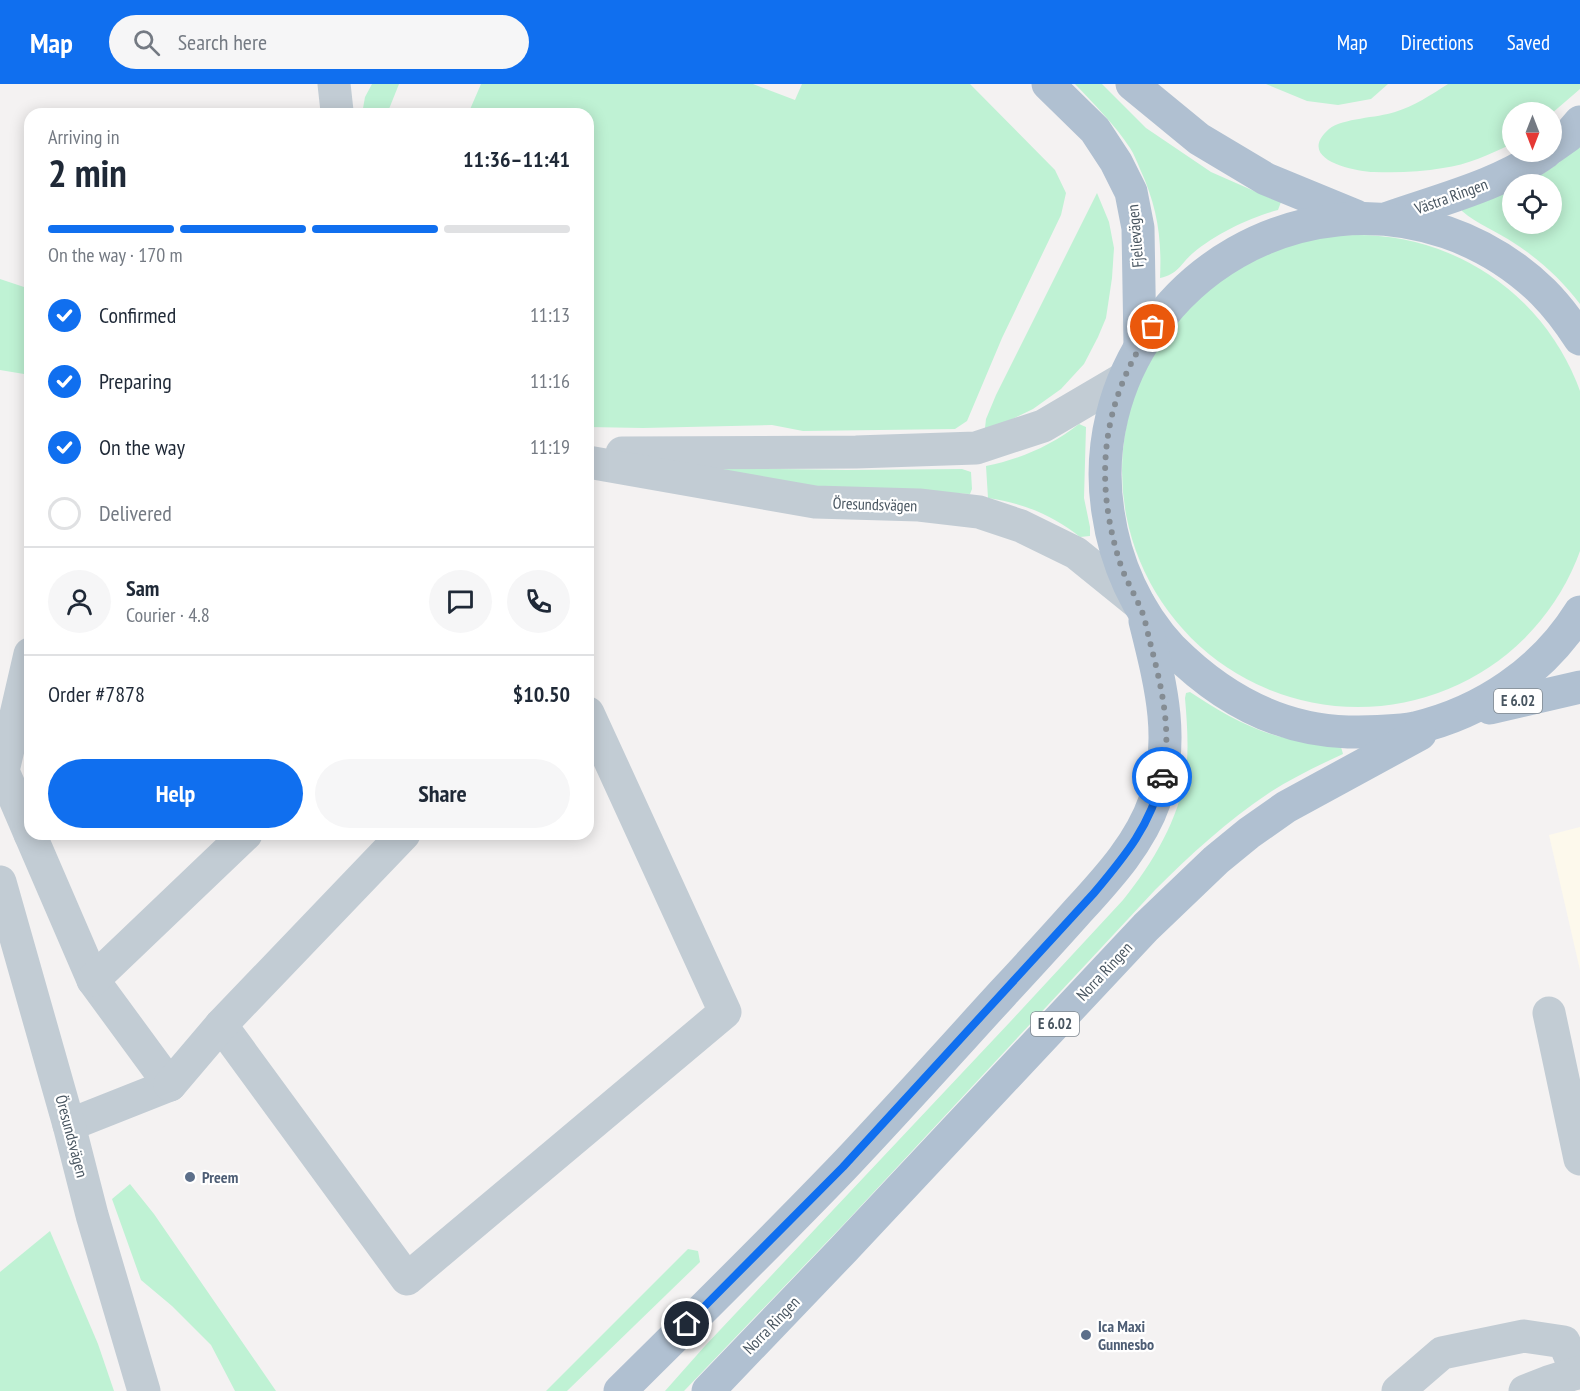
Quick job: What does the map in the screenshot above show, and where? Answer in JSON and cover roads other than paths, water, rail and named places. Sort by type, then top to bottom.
[{"type":"main road","name":"Fjelievägen","points":[[1048,84],[1095,130],[1116,162],[1131,192],[1138,228],[1140,346]]},
{"type":"main road","points":[[1132,84],[1199,139],[1266,179],[1373,219]]},
{"type":"main road","points":[[1562,140],[1580,122]]},
{"type":"main road","name":"Västra Ringen","points":[[1373,219],[1485,185],[1531,162]]},
{"type":"main road","points":[[1580,339],[1566,318],[1543,292],[1516,269],[1486,250],[1454,235],[1419,224],[1373,219],[1317,222],[1274,234],[1233,253],[1197,278],[1166,309],[1140,346],[1123,379],[1111,416],[1105,454],[1105,494],[1111,532],[1122,569],[1140,606],[1164,640],[1192,669],[1223,692],[1258,711],[1295,724],[1334,732],[1364,732],[1413,728],[1453,716],[1489,700],[1519,680],[1547,656],[1571,627],[1580,612]]},
{"type":"main road","points":[[620,1391],[843,1167],[1079,910],[1133,844],[1156,800],[1166,749],[1162,695],[1140,606]]},
{"type":"main road","name":"E 6.02","points":[[1453,716],[1580,687]]},
{"type":"main road","name":"Norra Ringen","points":[[708,1391],[1146,927],[1216,860],[1286,807],[1453,716]]},
{"type":"street","points":[[334,84],[337,108]]},
{"type":"street","points":[[594,453],[856,452],[976,448],[1043,426],[1123,379]]},
{"type":"street","name":"Öresundsvägen","points":[[594,463],[815,502],[920,505],[979,512],[1022,526],[1076,553],[1140,606]]},
{"type":"street","points":[[24,680],[3,771],[24,820]]},
{"type":"street","points":[[220,1025],[407,1279],[725,1012],[594,726]]},
{"type":"street","points":[[3,771],[24,738]]},
{"type":"street","points":[[33,840],[93,980],[170,1085]]},
{"type":"street","points":[[93,980],[240,840]]},
{"type":"street","points":[[69,1125],[170,1085],[220,1025],[398,840]]},
{"type":"street","name":"Öresundsvägen","points":[[0,882],[92,1215],[144,1391]]},
{"type":"street","points":[[1549,1013],[1580,1158]]},
{"type":"street","points":[[1398,1391],[1442,1353],[1524,1336],[1564,1342],[1579,1373],[1525,1391]]},
{"type":"place","name":"Preem","points":[[190,1177]]},
{"type":"place","name":"Ica Maxi Gunnesbo","points":[[1086,1335]]}]
